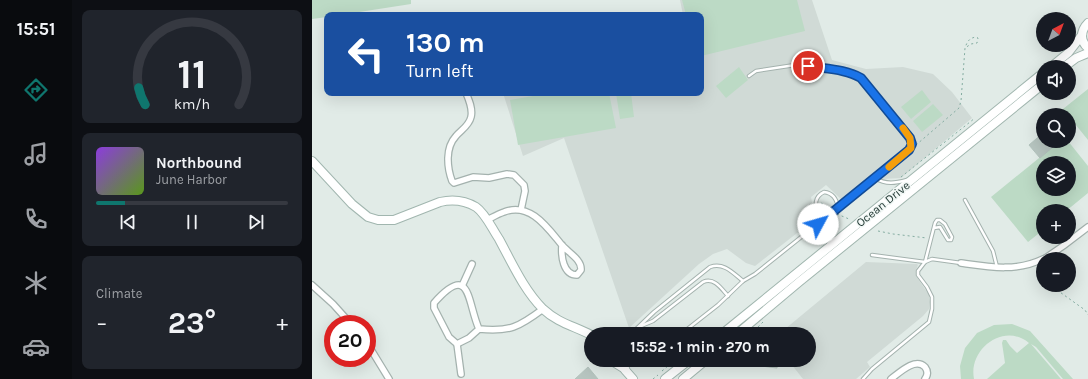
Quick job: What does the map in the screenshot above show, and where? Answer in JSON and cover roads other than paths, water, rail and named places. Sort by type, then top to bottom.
[{"type":"main road","points":[[1088,23],[1083,29],[1082,35],[1083,42],[1088,48]]},
{"type":"main road","points":[[1060,60],[1068,53],[1082,35]]},
{"type":"main road","points":[[1073,60],[1088,53]]},
{"type":"main road","name":"Ocean Drive","points":[[731,327],[1036,79]]},
{"type":"main road","name":"Ocean Drive","points":[[745,327],[1036,90]]},
{"type":"main road","points":[[312,161],[352,204],[368,217],[378,220],[394,220],[440,202],[456,200],[476,207],[488,220],[535,300],[544,310],[561,323],[584,332]]},
{"type":"main road","points":[[572,327],[575,332],[584,336]]},
{"type":"main road","points":[[621,367],[633,379]]},
{"type":"main road","points":[[665,379],[680,367]]},
{"type":"main road","points":[[683,379],[698,367]]},
{"type":"street","points":[[467,96],[471,110],[469,122],[456,136],[449,147],[448,154],[452,181],[454,183],[473,177],[488,178],[507,174],[514,175],[524,185],[525,191],[521,210]]},
{"type":"street","points":[[488,220],[504,212],[521,210],[533,215],[542,221],[580,264],[581,270],[577,275],[568,273],[564,266],[562,258],[562,245]]},
{"type":"street","points":[[1055,252],[1088,227]]},
{"type":"street","points":[[961,263],[997,268],[1018,267],[1036,263]]},
{"type":"street","points":[[462,286],[472,264]]},
{"type":"street","points":[[461,374],[457,344],[449,337],[434,308],[434,303],[451,287],[459,284],[468,293],[475,321],[479,329]]},
{"type":"street","points":[[312,285],[343,315]]},
{"type":"street","points":[[457,344],[469,338],[479,329],[495,330],[516,327],[544,310]]},
{"type":"street","points":[[376,358],[389,379]]},
{"type":"street","points":[[891,379],[906,368],[916,364],[922,365],[926,369],[927,373],[925,379]]},
{"type":"lane","points":[[690,327],[728,296],[743,281],[755,274],[875,178],[909,150],[912,144],[910,138],[871,89],[855,74],[795,65],[756,71],[749,76]]},
{"type":"lane","points":[[875,178],[883,183],[892,183],[915,178]]},
{"type":"lane","points":[[818,224],[815,204],[817,197],[820,194],[824,192],[831,194],[838,203],[838,208]]},
{"type":"lane","points":[[965,200],[993,251],[997,268]]},
{"type":"lane","points":[[863,379],[872,369],[929,322],[932,309],[932,297],[918,275],[918,271],[925,262],[931,238],[934,228],[937,220],[940,220],[951,233],[952,239],[948,240],[940,227],[934,228]]},
{"type":"lane","points":[[872,255],[925,262],[932,259],[961,263]]},
{"type":"lane","points":[[638,327],[654,312],[710,267],[715,265],[725,266],[743,281]]},
{"type":"lane","points":[[638,327],[653,321],[703,282],[708,280],[714,282],[728,296]]}]
